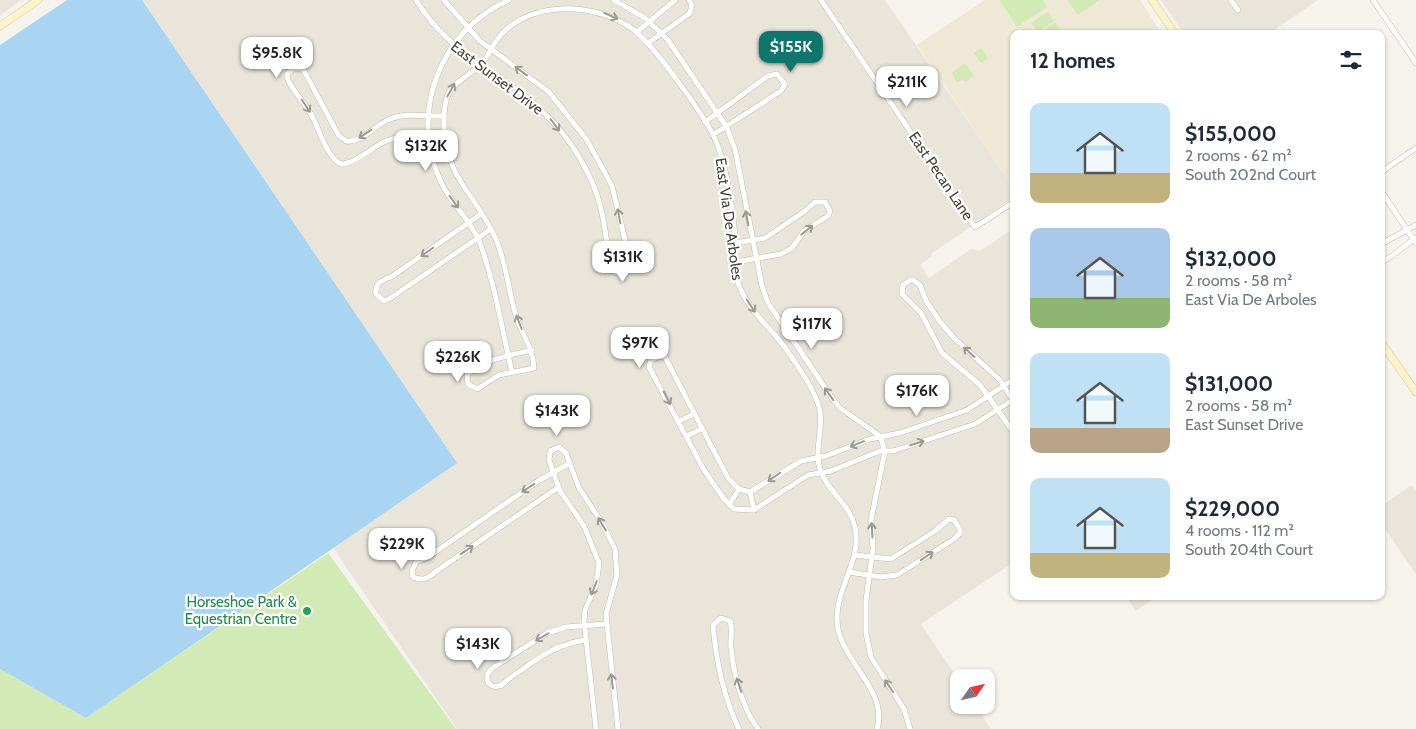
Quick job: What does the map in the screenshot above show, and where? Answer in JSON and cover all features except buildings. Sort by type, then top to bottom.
[{"type":"main road","points":[[0,26],[38,0]]},
{"type":"main road","points":[[1152,0],[1172,30]]},
{"type":"main road","points":[[1385,348],[1416,392]]},
{"type":"street","name":"East Sunset Drive","points":[[416,0],[432,24],[452,46],[543,111],[580,159],[598,198],[612,269],[616,273],[625,272],[631,265],[630,260],[612,186],[599,159],[555,98],[491,50],[467,28],[444,0]]},
{"type":"street","points":[[509,0],[483,15],[467,28],[452,46],[436,75],[428,117],[428,133],[430,152],[441,182],[477,238],[508,356],[512,372],[492,378],[477,388],[468,384],[468,375],[471,371],[508,356],[532,350]]},
{"type":"street","name":"East Via De Arboles","points":[[614,0],[648,21],[661,32],[726,126],[735,149],[756,260],[768,303],[832,398],[844,411],[880,436]]},
{"type":"street","points":[[637,32],[675,0]]},
{"type":"street","points":[[648,42],[690,13],[692,5],[690,0]]},
{"type":"street","name":"East Pecan Lane","points":[[822,0],[976,228],[1010,205]]},
{"type":"street","points":[[1231,0],[1238,10]]},
{"type":"street","points":[[1373,0],[1416,63]]},
{"type":"street","name":"East Via De Arboles","points":[[512,372],[534,368],[532,350],[517,317],[504,259],[491,229],[455,173],[446,149],[444,132],[445,103],[451,88],[480,65],[502,32],[519,17],[538,8],[561,2],[613,16],[637,32],[648,42],[714,134],[722,162],[735,243],[736,279],[744,297],[758,318],[778,340],[816,399],[821,426],[818,457],[821,473],[851,514],[856,534],[855,556],[840,597],[837,626],[846,651],[876,700],[880,711],[877,729]]},
{"type":"street","points":[[444,116],[398,116],[384,122],[358,139],[346,141],[339,136],[302,69],[294,68],[287,74],[287,81],[310,112],[333,158],[341,164],[351,161],[389,140],[444,132]]},
{"type":"street","points":[[705,122],[768,76],[777,74],[782,77],[785,84],[781,91],[714,134]]},
{"type":"street","points":[[1385,169],[1416,148]]},
{"type":"street","points":[[1385,197],[1415,240],[1385,260]]},
{"type":"street","points":[[735,243],[752,241],[771,234],[815,202],[825,202],[828,206],[828,216],[804,231],[792,248],[781,254],[756,260],[735,262]]},
{"type":"street","points":[[481,214],[391,277],[379,282],[376,286],[376,294],[380,299],[389,299],[491,229]]},
{"type":"street","points":[[1385,242],[1416,225]]},
{"type":"street","points":[[1010,395],[1004,386],[948,331],[926,301],[920,285],[912,279],[907,281],[903,285],[902,294],[921,313],[942,353],[980,385],[1010,427]]},
{"type":"street","points":[[1010,382],[959,413],[900,433],[880,436],[826,456],[796,463],[750,492],[739,490],[719,462],[665,357],[655,357],[651,360],[650,367],[704,470],[729,505],[740,511],[754,510],[802,478],[821,473],[869,454],[893,451],[969,427],[1010,402]]},
{"type":"street","points":[[679,421],[694,414]]},
{"type":"street","points":[[686,436],[701,429]]},
{"type":"street","points":[[880,436],[885,451],[871,520],[873,559],[865,614],[868,647],[875,665],[904,708],[910,729]]},
{"type":"street","points":[[596,729],[584,625],[585,610],[596,585],[599,563],[584,526],[559,487],[548,455],[555,448],[559,447],[563,449],[579,488],[602,523],[615,549],[617,575],[606,606],[606,624],[618,729]]},
{"type":"street","points":[[559,487],[428,578],[424,580],[413,577],[412,571],[416,562],[428,557],[570,463]]},
{"type":"street","points":[[729,505],[739,490]]},
{"type":"street","points":[[750,492],[754,510]]},
{"type":"street","points":[[849,572],[870,576],[890,576],[902,572],[958,536],[960,529],[954,520],[949,519],[896,556],[873,559],[855,556]]},
{"type":"street","points":[[739,729],[726,699],[718,669],[713,625],[721,618],[730,621],[732,626],[731,646],[736,677],[748,713],[758,729]]},
{"type":"street","points":[[586,640],[570,642],[552,649],[507,680],[503,686],[496,688],[490,686],[486,680],[487,674],[491,669],[547,634],[566,628],[606,624]]},
{"type":"shaded area","points":[[0,0],[22,0],[0,15]]},
{"type":"shaded area","points":[[142,0],[885,0],[1010,182],[1010,200],[931,254],[932,256],[920,265],[929,278],[971,249],[980,251],[1010,231],[1010,565],[921,624],[951,669],[950,714],[981,714],[991,729],[457,729],[333,548],[456,463]]},
{"type":"shaded area","points":[[985,0],[1140,0],[1159,30],[1010,30],[1010,182],[917,45]]},
{"type":"shaded area","points":[[1161,0],[1318,0],[1274,30],[1181,30]]},
{"type":"shaded area","points":[[1412,485],[1416,490],[1416,574],[1385,529],[1385,503]]},
{"type":"shaded area","points":[[1129,600],[1151,600],[1136,611]]},
{"type":"green space","points":[[1043,0],[1047,7],[1017,27],[1000,1]]},
{"type":"green space","points":[[1067,0],[1099,0],[1078,15]]},
{"type":"green space","points":[[1048,12],[1054,21],[1041,30],[1036,30],[1031,23]]},
{"type":"green space","points":[[1055,22],[1061,30],[1044,30]]},
{"type":"green space","points":[[981,48],[988,58],[981,63],[974,53]]},
{"type":"green space","points":[[965,63],[974,76],[966,82],[963,79],[957,83],[952,73]]},
{"type":"green space","name":"Horseshoe Park & Equestrian Centre","points":[[328,553],[456,729],[0,729],[0,669],[86,718]]},
{"type":"water","points":[[67,0],[142,0],[457,463],[86,718],[0,669],[0,45]]},
{"type":"place","name":"Horseshoe Park & Equestrian Centre","points":[[307,611]]}]
